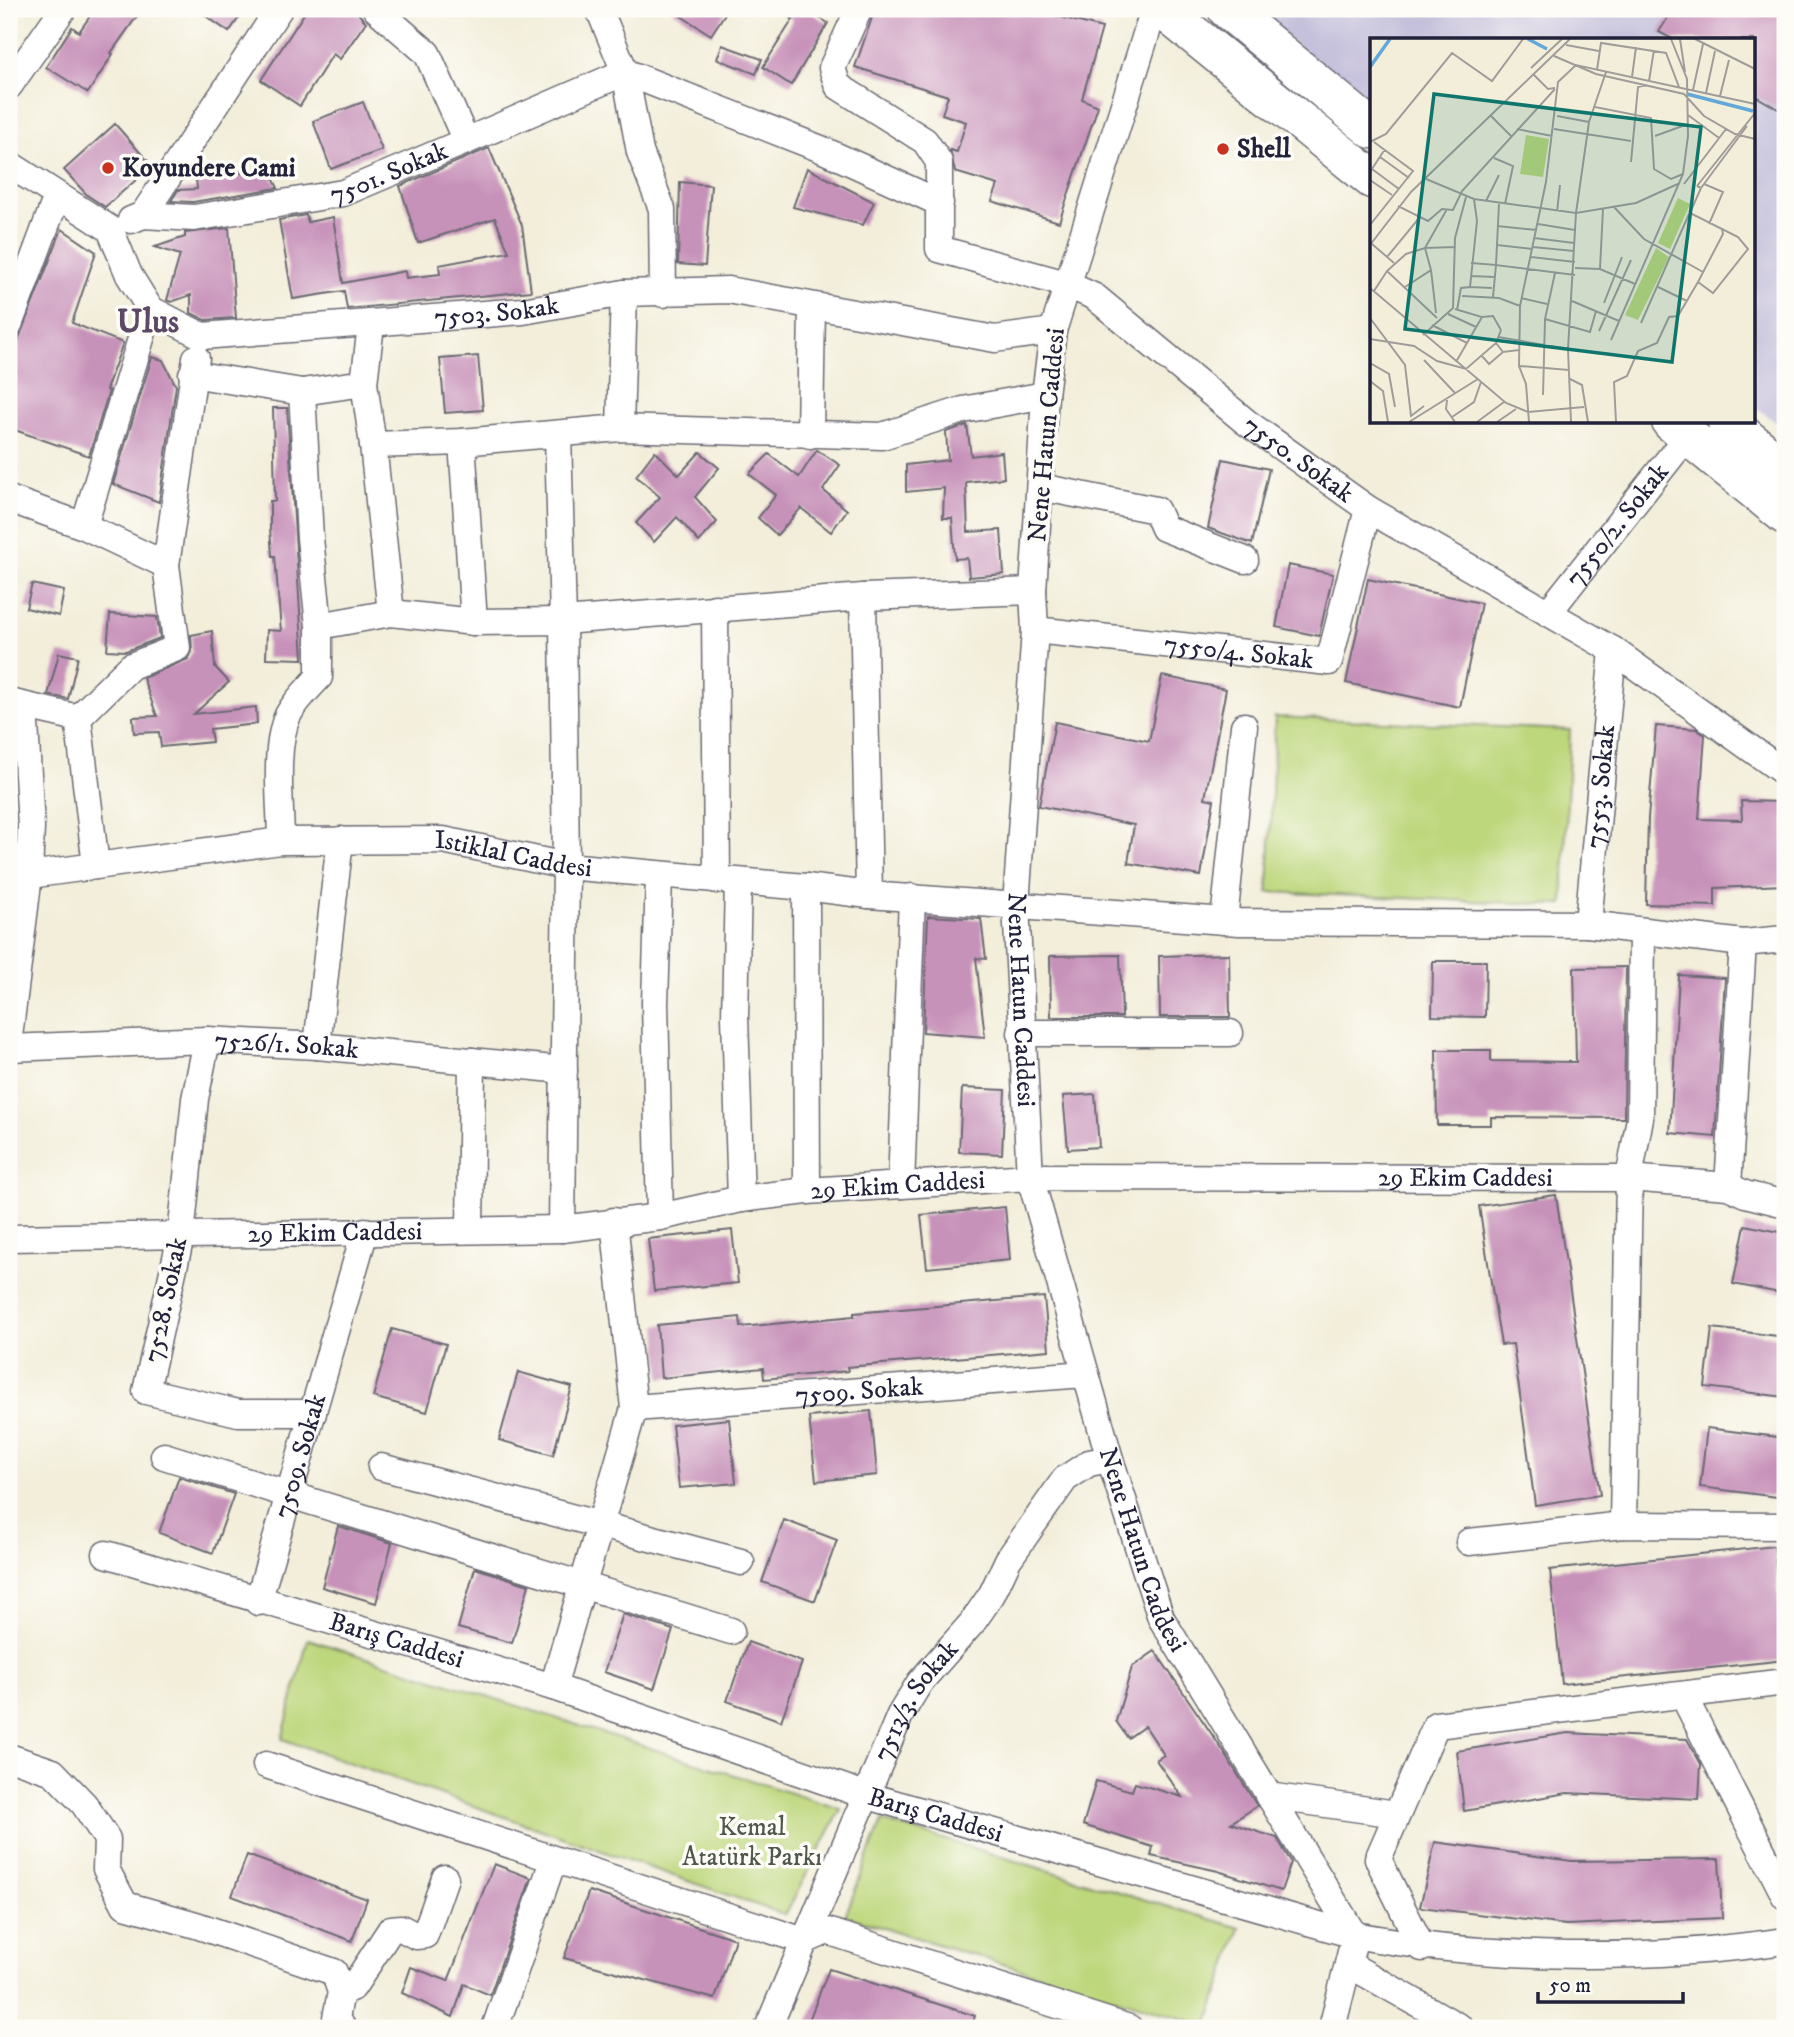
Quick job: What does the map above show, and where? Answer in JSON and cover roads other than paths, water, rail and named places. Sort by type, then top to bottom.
[{"type":"highway","points":[[1162,9],[1370,177]]},
{"type":"highway","points":[[1227,9],[1370,127]]},
{"type":"highway","points":[[1729,424],[1785,470]]},
{"type":"highway","points":[[1679,428],[1785,515]]},
{"type":"street","points":[[9,86],[63,9]]},
{"type":"street","points":[[110,229],[143,215],[279,9]]},
{"type":"street","points":[[376,9],[427,53],[466,141]]},
{"type":"street","points":[[599,9],[625,72],[640,152],[662,209],[663,294]]},
{"type":"street","points":[[625,72],[771,128],[940,203],[939,162],[925,141],[838,86],[832,68],[859,9]]},
{"type":"street","name":"Nene Hatun Caddesi","points":[[1154,9],[1066,284],[1054,331],[1045,395],[1033,591],[1035,630],[1016,905],[1030,1177],[1110,1459],[1161,1618],[1354,1936]]},
{"type":"street","name":"7501. Sokak","points":[[143,215],[194,218],[343,193],[625,72]]},
{"type":"street","points":[[9,164],[110,229],[129,275],[150,309],[202,336],[192,374],[166,565],[177,648],[131,666],[78,718]]},
{"type":"street","points":[[9,325],[57,196]]},
{"type":"street","name":"7550. Sokak","points":[[940,203],[939,249],[1066,284],[1095,297],[1246,422],[1368,509],[1613,650],[1785,773]]},
{"type":"street","name":"7503. Sokak","points":[[202,336],[523,311],[624,293],[663,294],[729,290],[995,339],[1054,331]]},
{"type":"street","points":[[620,428],[624,293]]},
{"type":"street","points":[[810,435],[812,306]]},
{"type":"street","points":[[85,526],[150,309]]},
{"type":"street","points":[[370,325],[364,383],[391,613]]},
{"type":"street","points":[[192,374],[302,392],[364,383]]},
{"type":"street","points":[[281,841],[281,739],[297,700],[319,677],[319,626],[310,538],[302,392]]},
{"type":"street","points":[[373,445],[462,442],[620,428],[882,436],[963,410],[1045,395]]},
{"type":"street","name":"7550/2. Sokak","points":[[1548,613],[1679,428]]},
{"type":"street","points":[[558,435],[566,866],[562,1229]]},
{"type":"street","points":[[462,442],[474,622]]},
{"type":"street","points":[[1040,487],[1156,510],[1164,528],[1245,560]]},
{"type":"street","points":[[9,499],[85,526],[166,565]]},
{"type":"street","name":"7550/4. Sokak","points":[[1035,630],[1329,662],[1368,509]]},
{"type":"street","points":[[319,626],[391,613],[474,622],[563,621],[863,597],[1033,591]]},
{"type":"street","points":[[863,597],[869,895]]},
{"type":"street","points":[[715,608],[741,1199]]},
{"type":"street","name":"7553. Sokak","points":[[1588,924],[1613,650]]},
{"type":"street","points":[[9,1037],[19,875],[31,827],[17,704],[78,718]]},
{"type":"street","points":[[78,718],[96,866]]},
{"type":"street","points":[[1224,921],[1244,726]]},
{"type":"street","name":"Istiklal Caddesi","points":[[19,875],[281,841],[443,839],[566,866],[869,895],[1224,921],[1588,924],[1742,943],[1785,939]]},
{"type":"street","points":[[317,1046],[340,840]]},
{"type":"street","points":[[659,876],[656,1003],[660,1217]]},
{"type":"street","points":[[806,887],[807,1191]]},
{"type":"street","points":[[901,1185],[912,897]]},
{"type":"street","points":[[1623,1525],[1629,1178],[1640,1118],[1642,932]]},
{"type":"street","points":[[1728,1186],[1742,943]]},
{"type":"street","points":[[1021,1033],[1230,1033]]},
{"type":"street","name":"7526/1. Sokak","points":[[9,1048],[207,1040],[317,1046],[564,1070]]},
{"type":"street","name":"7528. Sokak","points":[[207,1040],[195,1099],[180,1236],[146,1391],[238,1413],[313,1413]]},
{"type":"street","points":[[470,1230],[472,1061]]},
{"type":"street","name":"29 Ekim Caddesi","points":[[9,1238],[562,1229],[660,1217],[741,1199],[807,1191],[1030,1177],[1629,1178],[1728,1186],[1745,1194],[1785,1204]]},
{"type":"street","points":[[553,1687],[634,1408],[614,1221]]},
{"type":"street","name":"7509. Sokak","points":[[258,1602],[365,1231]]},
{"type":"street","name":"7509. Sokak","points":[[634,1408],[1085,1374]]},
{"type":"street","points":[[164,1456],[731,1631]]},
{"type":"street","name":"7513/3. Sokak","points":[[768,2028],[900,1715],[920,1682],[972,1623],[992,1594],[1009,1560],[1065,1479],[1089,1463],[1110,1459]]},
{"type":"street","points":[[381,1467],[741,1562]]},
{"type":"street","points":[[1469,1542],[1623,1525],[1785,1526]]},
{"type":"street","name":"Barış Caddesi","points":[[106,1554],[258,1602],[553,1687],[865,1795],[1354,1936],[1422,1948],[1618,1953],[1717,1951],[1785,1941]]},
{"type":"street","points":[[1422,1948],[1378,1859],[1436,1726],[1684,1697],[1785,1682]]},
{"type":"street","points":[[1684,1697],[1785,1896]]},
{"type":"street","points":[[9,1757],[53,1772],[84,1804],[107,1839],[106,1869],[125,1905],[334,1972],[341,1992],[336,2018],[342,2028]]},
{"type":"street","points":[[266,1765],[804,1941],[827,1931],[1129,2028]]},
{"type":"street","points":[[1268,1796],[1397,1814]]},
{"type":"street","points":[[495,2028],[553,1861]]},
{"type":"street","points":[[341,1992],[353,1987],[391,1929],[401,1928],[416,1936],[425,1935],[445,1878]]},
{"type":"street","points":[[1332,2028],[1350,1965],[1354,1936]]},
{"type":"street","points":[[1350,1965],[1461,2028]]},
{"type":"place","name":"Shell","points":[[1223,149]]},
{"type":"place","name":"Koyundere Cami","points":[[108,168]]},
{"type":"district","name":"Ulus","points":[[148,322]]},
{"type":"park label","name":"Kemal Atatürk Parkı","points":[[752,1842]]}]
